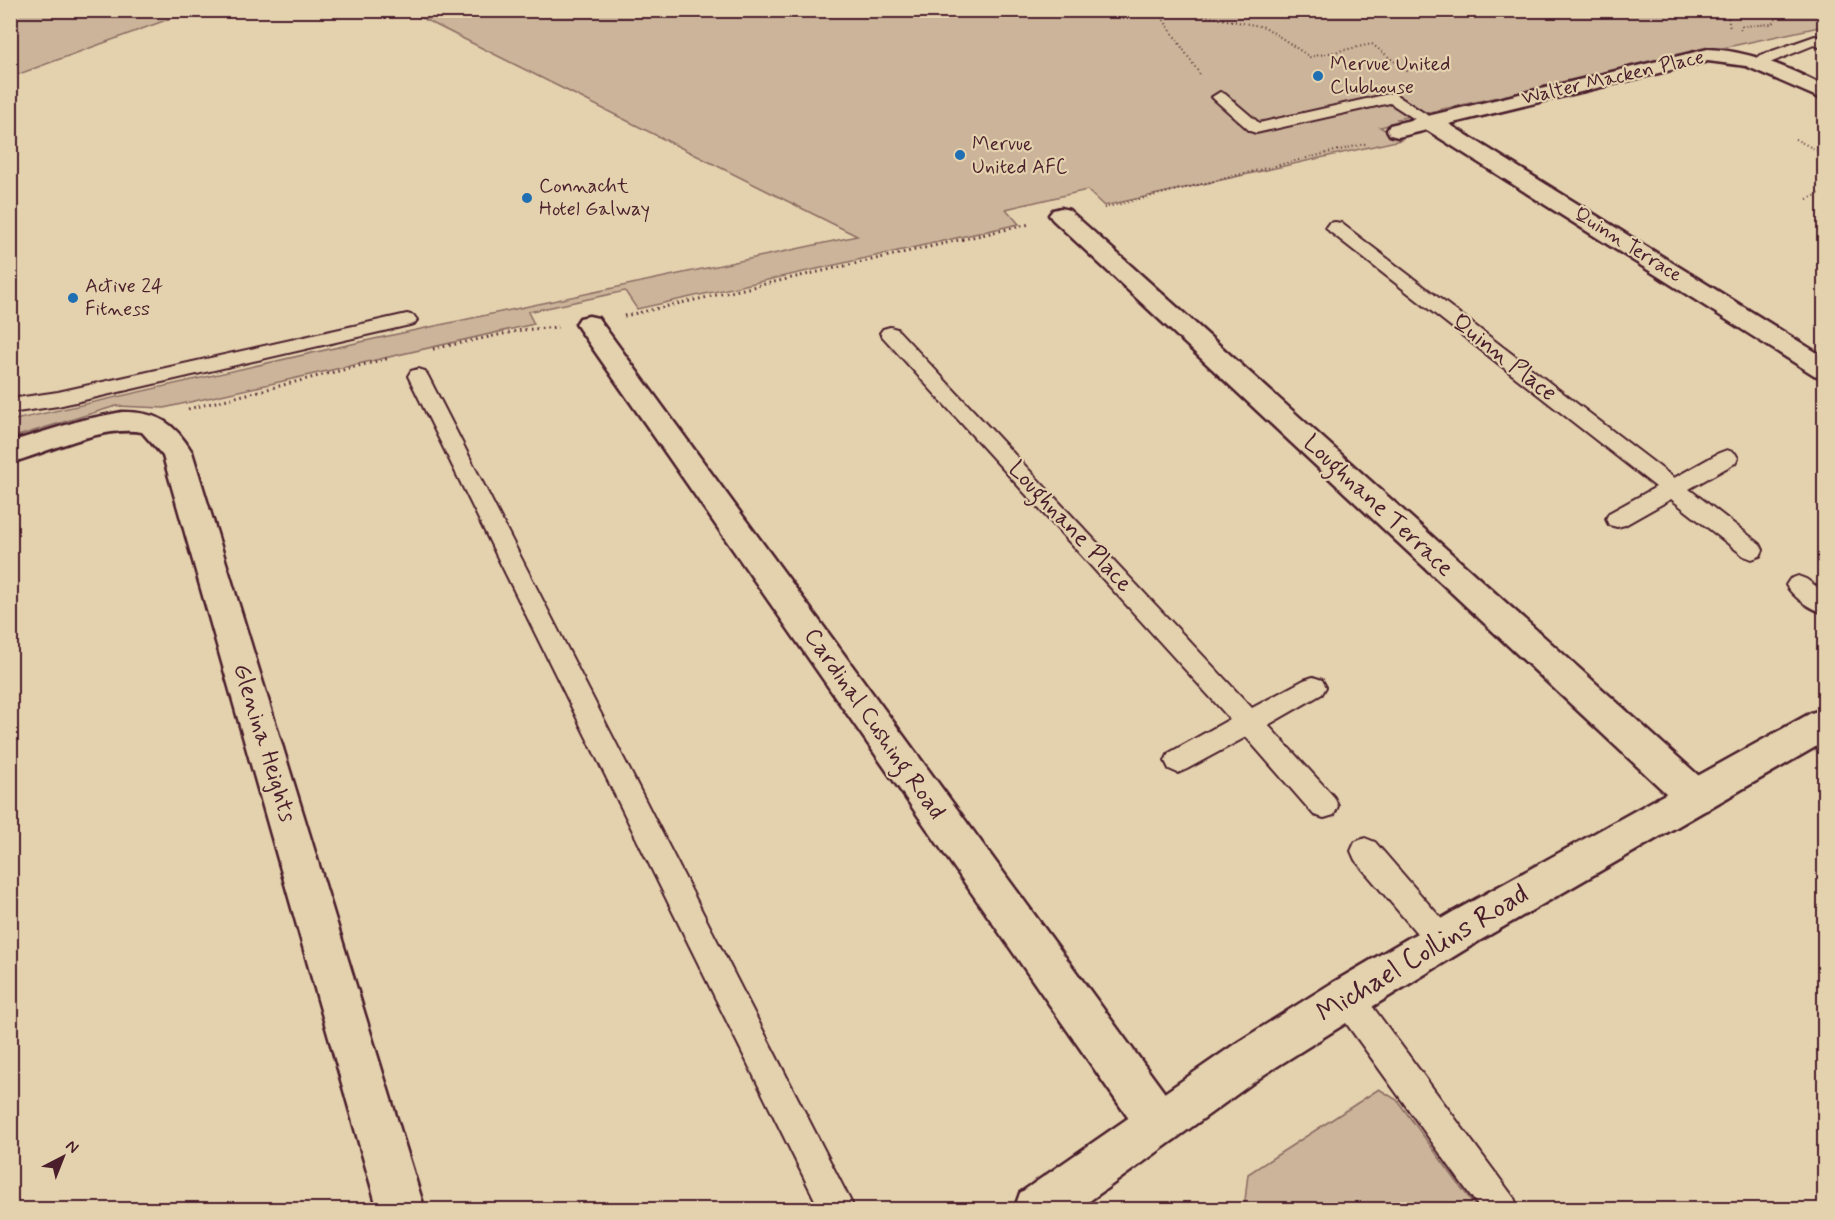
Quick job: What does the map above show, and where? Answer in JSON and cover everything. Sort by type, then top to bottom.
[{"type":"street","name":"Walter Macken Place","points":[[1398,130],[1708,55],[1725,54],[1757,64],[1783,73],[1824,94]]},
{"type":"street","name":"Quinn Terrace","points":[[1430,122],[1824,369]]},
{"type":"street","name":"Loughnane Terrace","points":[[1061,215],[1696,798]]},
{"type":"street","name":"Cardinal Cushing Road","points":[[590,324],[1159,1123]]},
{"type":"street","points":[[10,453],[71,433],[130,422],[152,425]]},
{"type":"street","name":"Glenina Heights","points":[[152,425],[177,452],[402,1209]]},
{"type":"street","name":"Michael Collins Road","points":[[1037,1209],[1250,1059],[1347,998],[1442,941],[1824,724]]},
{"type":"lane","points":[[1757,64],[1766,58],[1815,40],[1824,45]]},
{"type":"lane","points":[[1220,97],[1256,128],[1393,98],[1430,122]]},
{"type":"lane","name":"Quinn Place","points":[[1335,227],[1752,550]]},
{"type":"lane","points":[[10,406],[58,399],[407,320]]},
{"type":"lane","name":"Loughnane Place","points":[[890,333],[1249,722],[1323,806]]},
{"type":"lane","points":[[418,376],[838,1209]]},
{"type":"lane","points":[[1617,519],[1727,458]]},
{"type":"lane","points":[[1798,585],[1824,604]]},
{"type":"lane","points":[[1178,760],[1313,687]]},
{"type":"lane","points":[[1365,851],[1442,941]]},
{"type":"lane","points":[[1347,998],[1502,1209]]},
{"type":"path","points":[[1158,10],[1197,72],[1220,97]]},
{"type":"path","points":[[1172,10],[1265,27],[1310,57],[1372,44],[1415,76]]},
{"type":"path","points":[[1760,25],[1772,24],[1783,10]]},
{"type":"path","points":[[432,349],[522,330],[590,324],[1061,215],[1107,208],[1389,138],[1398,130]]},
{"type":"path","points":[[1794,139],[1824,154]]},
{"type":"path","points":[[1807,199],[1824,192]]},
{"type":"path","points":[[152,425],[189,408],[391,358]]},
{"type":"shaded area","points":[[11,10],[191,10],[191,11],[11,77]]},
{"type":"shaded area","name":"Mervue United AFC","points":[[408,11],[1824,11],[1824,26],[1397,119],[1402,122],[1380,127],[1401,140],[1104,206],[1087,190],[1006,209],[1019,224],[637,309],[625,291],[528,312],[534,324],[164,408],[116,406],[11,438],[10,421],[374,339],[857,236]]},
{"type":"shaded area","points":[[1379,1089],[1397,1100],[1477,1209],[1244,1209],[1248,1174]]},
{"type":"place","name":"Mervue United Clubhouse","points":[[1318,76]]},
{"type":"place","name":"Mervue United AFC","points":[[960,155]]},
{"type":"place","name":"Connacht Hotel Galway","points":[[527,198]]},
{"type":"place","name":"Active 24 Fitness","points":[[73,298]]}]
